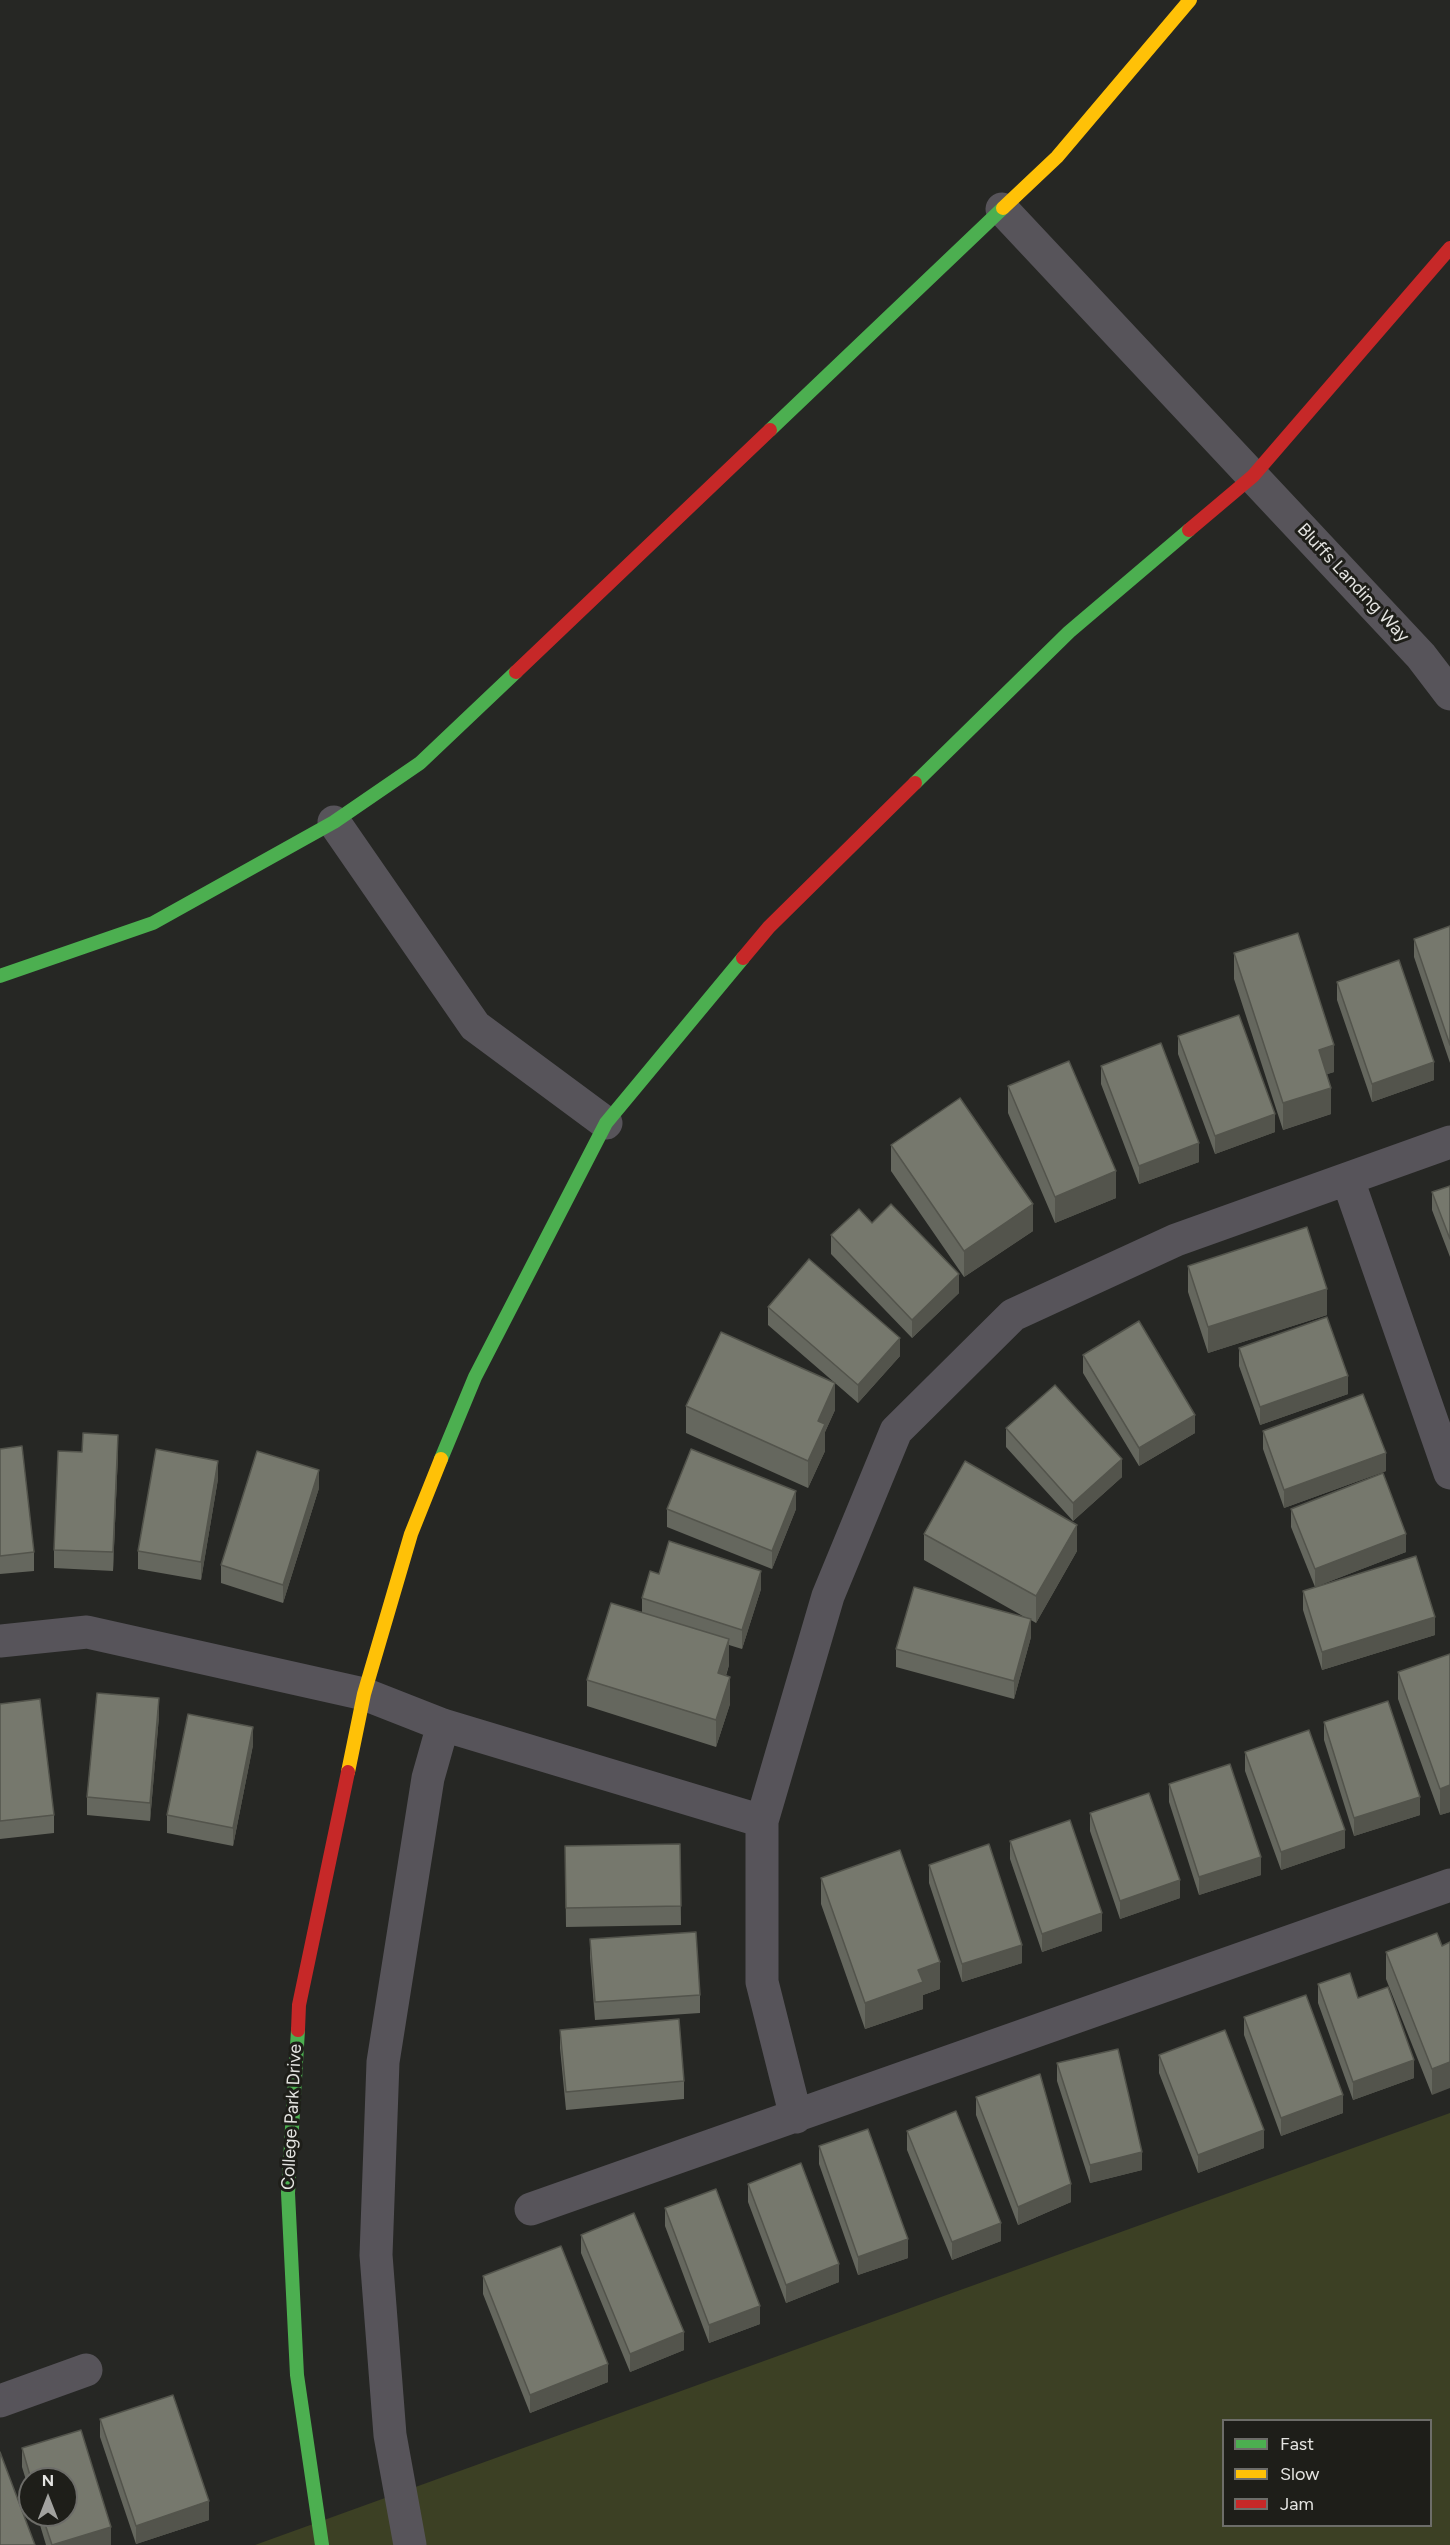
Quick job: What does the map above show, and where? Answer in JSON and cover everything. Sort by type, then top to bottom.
[{"type":"street","points":[[0,976],[153,923],[334,822],[420,763],[1057,157],[1190,0]]},
{"type":"street","name":"Bluffs Landing Way","points":[[1002,208],[1421,657],[1450,694]]},
{"type":"street","name":"College Park Drive","points":[[322,2545],[297,2375],[288,2193],[298,2005],[364,1694],[411,1534],[475,1377],[606,1123],[769,927],[1069,632],[1252,476],[1450,248]]},
{"type":"street","points":[[334,822],[475,1026],[606,1123]]},
{"type":"street","points":[[796,2118],[762,1982],[762,1821],[828,1596],[896,1431],[1013,1315],[1176,1240],[1450,1142]]},
{"type":"street","points":[[1348,1180],[1450,1473]]},
{"type":"street","points":[[0,1641],[87,1632],[364,1694],[443,1725],[762,1821]]},
{"type":"street","points":[[410,2545],[390,2435],[376,2255],[382,2074],[428,1778],[443,1725]]},
{"type":"street","points":[[531,2210],[1450,1885]]},
{"type":"street","points":[[0,2401],[86,2370]]},
{"type":"green space","points":[[1450,2113],[1450,2545],[255,2545]]},
{"type":"building","points":[[1450,926],[1450,1045],[1414,939]]},
{"type":"building","points":[[1298,933],[1334,1045],[1319,1050],[1331,1088],[1283,1103],[1234,953]]},
{"type":"building","points":[[1399,960],[1434,1062],[1372,1084],[1337,982]]},
{"type":"building","points":[[1239,1015],[1275,1114],[1215,1136],[1178,1036]]},
{"type":"building","points":[[1161,1043],[1199,1143],[1139,1166],[1101,1066]]},
{"type":"building","points":[[1069,1061],[1116,1171],[1055,1197],[1008,1086]]},
{"type":"building","points":[[960,1098],[1033,1204],[964,1251],[891,1145]]},
{"type":"building","points":[[1450,1186],[1450,1239],[1432,1192]]},
{"type":"building","points":[[891,1204],[959,1274],[912,1320],[831,1235],[859,1209],[872,1223]]},
{"type":"building","points":[[1307,1227],[1327,1289],[1208,1327],[1188,1266]]},
{"type":"building","points":[[809,1259],[900,1338],[858,1385],[768,1307]]},
{"type":"building","points":[[1327,1317],[1348,1376],[1260,1407],[1239,1348]]},
{"type":"building","points":[[1139,1321],[1195,1415],[1139,1448],[1083,1355]]},
{"type":"building","points":[[721,1332],[835,1383],[818,1421],[825,1424],[808,1461],[686,1406]]},
{"type":"building","points":[[1055,1385],[1122,1459],[1073,1503],[1006,1428]]},
{"type":"building","points":[[1363,1394],[1386,1453],[1284,1490],[1263,1431]]},
{"type":"building","points":[[83,1433],[118,1435],[113,1552],[54,1550],[58,1451],[82,1452]]},
{"type":"building","points":[[22,1446],[34,1552],[0,1556],[0,1449]]},
{"type":"building","points":[[156,1449],[218,1461],[201,1562],[138,1551]]},
{"type":"building","points":[[691,1449],[796,1491],[772,1551],[667,1509]]},
{"type":"building","points":[[257,1451],[319,1470],[283,1585],[221,1565]]},
{"type":"building","points":[[965,1461],[1077,1525],[1036,1596],[924,1534]]},
{"type":"building","points":[[1383,1473],[1406,1534],[1315,1569],[1291,1509]]},
{"type":"building","points":[[669,1541],[761,1571],[742,1630],[642,1598],[650,1571],[659,1574]]},
{"type":"building","points":[[1416,1556],[1435,1617],[1322,1652],[1303,1591]]},
{"type":"building","points":[[914,1587],[1031,1619],[1014,1681],[896,1649]]},
{"type":"building","points":[[611,1603],[729,1639],[718,1673],[730,1677],[716,1720],[587,1680]]},
{"type":"building","points":[[1450,1654],[1450,1785],[1440,1789],[1398,1672]]},
{"type":"building","points":[[97,1693],[159,1698],[150,1803],[87,1797]]},
{"type":"building","points":[[40,1699],[54,1815],[0,1821],[0,1704]]},
{"type":"building","points":[[1388,1701],[1420,1797],[1354,1818],[1324,1722]]},
{"type":"building","points":[[188,1714],[253,1727],[233,1828],[167,1815]]},
{"type":"building","points":[[1309,1730],[1345,1830],[1281,1852],[1245,1752]]},
{"type":"building","points":[[1230,1764],[1261,1857],[1199,1877],[1169,1784]]},
{"type":"building","points":[[1149,1793],[1180,1880],[1120,1901],[1090,1813]]},
{"type":"building","points":[[1070,1820],[1102,1913],[1042,1934],[1010,1841]]},
{"type":"building","points":[[680,1844],[681,1906],[566,1908],[565,1846]]},
{"type":"building","points":[[989,1844],[1022,1945],[962,1964],[929,1865]]},
{"type":"building","points":[[900,1850],[940,1962],[918,1970],[923,1982],[865,2003],[821,1878]]},
{"type":"building","points":[[696,1932],[700,1995],[595,2002],[590,1939]]},
{"type":"building","points":[[1437,1933],[1442,1946],[1450,1942],[1450,2062],[1432,2069],[1386,1952]]},
{"type":"building","points":[[1350,1973],[1358,1998],[1388,1987],[1414,2060],[1353,2082],[1318,1984]]},
{"type":"building","points":[[1306,1995],[1343,2095],[1281,2118],[1244,2017]]},
{"type":"building","points":[[679,2019],[684,2081],[566,2092],[560,2030]]},
{"type":"building","points":[[1225,2030],[1264,2130],[1198,2155],[1159,2055]]},
{"type":"building","points":[[1118,2049],[1142,2152],[1090,2165],[1057,2063]]},
{"type":"building","points":[[1040,2074],[1071,2184],[1018,2207],[976,2097]]},
{"type":"building","points":[[956,2111],[1001,2223],[952,2242],[907,2131]]},
{"type":"building","points":[[868,2129],[908,2239],[858,2257],[819,2146]]},
{"type":"building","points":[[801,2163],[839,2264],[786,2285],[748,2184]]},
{"type":"building","points":[[716,2189],[760,2306],[709,2325],[665,2208]]},
{"type":"building","points":[[634,2213],[684,2332],[630,2354],[581,2235]]},
{"type":"building","points":[[561,2246],[608,2364],[530,2395],[483,2276]]},
{"type":"building","points":[[173,2395],[209,2501],[136,2526],[100,2419]]},
{"type":"building","points":[[81,2430],[111,2527],[52,2545],[46,2527],[78,2527],[78,2467],[28,2467],[22,2448]]},
{"type":"building","points":[[0,2452],[18,2500],[18,2527],[28,2527],[35,2545],[0,2545]]},
{"type":"traffic: fast","points":[[770,430],[1003,208]]},
{"type":"traffic: fast","points":[[915,783],[1069,632],[1189,530]]},
{"type":"traffic: fast","points":[[0,976],[153,923],[334,822],[420,763],[516,672]]},
{"type":"traffic: fast","points":[[441,1459],[475,1377],[606,1123],[743,958]]},
{"type":"traffic: fast","points":[[298,2030],[288,2193],[297,2375],[322,2545]]},
{"type":"traffic: slow","points":[[1003,208],[1057,157],[1190,0]]},
{"type":"traffic: slow","points":[[348,1772],[364,1694],[411,1534],[441,1459]]},
{"type":"traffic: jam","points":[[1189,530],[1253,476],[1450,248]]},
{"type":"traffic: jam","points":[[516,672],[770,430]]},
{"type":"traffic: jam","points":[[743,958],[769,927],[915,783]]},
{"type":"traffic: jam","points":[[298,2030],[299,2005],[348,1772]]}]
